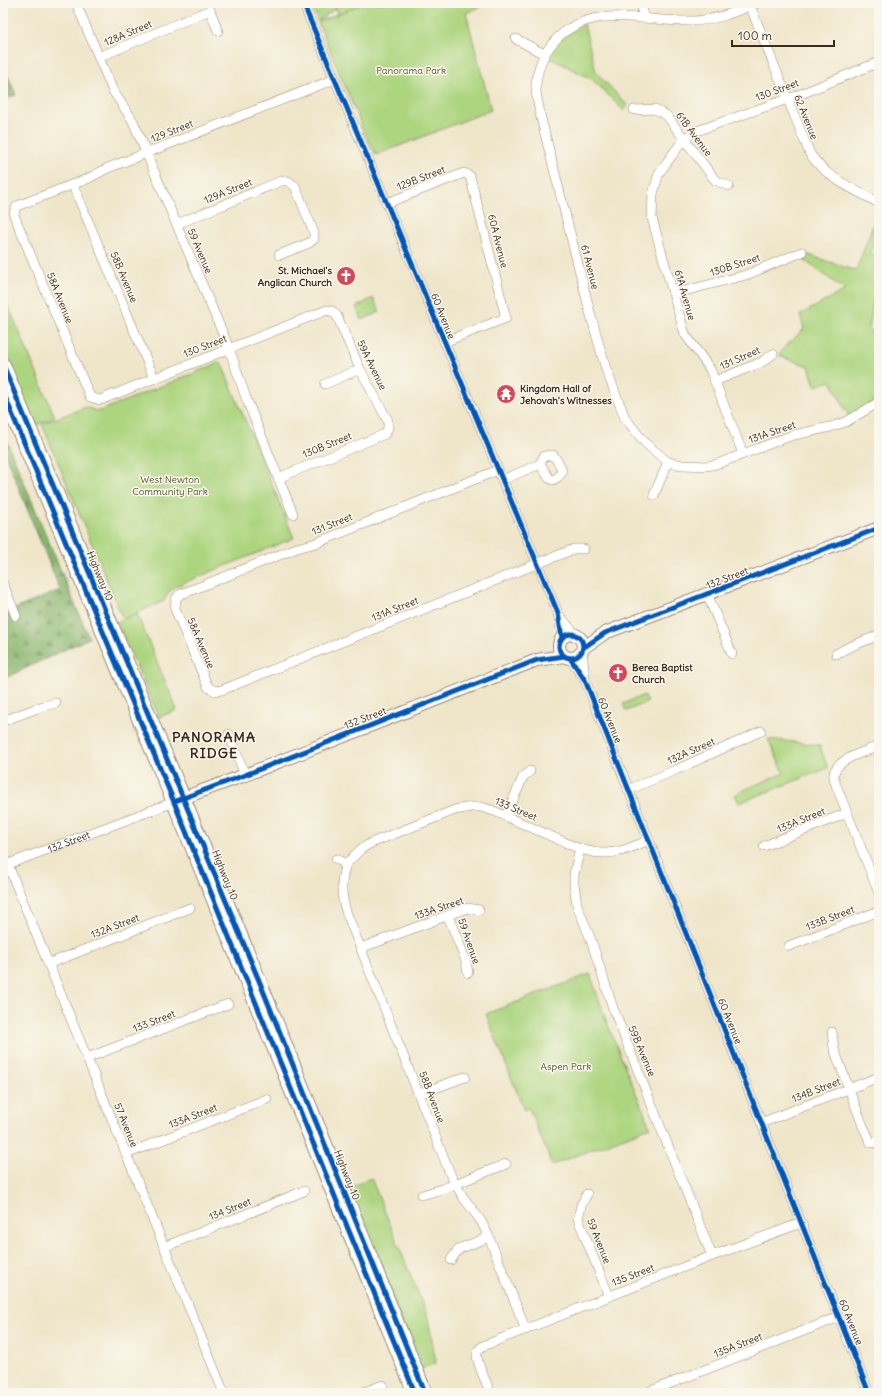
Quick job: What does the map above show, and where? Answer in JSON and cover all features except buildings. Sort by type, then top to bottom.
[{"type":"highway","name":"Highway 10","points":[[3,366],[179,800],[415,1393]]},
{"type":"highway","name":"Highway 10","points":[[3,392],[275,1020],[425,1393]]},
{"type":"main road","name":"132 Street","points":[[583,650],[605,633],[879,528]]},
{"type":"main road","name":"132 Street","points":[[576,635],[605,633]]},
{"type":"main road","points":[[568,634],[576,635],[582,640],[583,650],[577,657],[567,657],[560,651],[559,647],[561,639],[568,634]]},
{"type":"main road","name":"132 Street","points":[[537,660],[561,639]]},
{"type":"main road","name":"132 Street","points":[[179,800],[537,660],[567,657]]},
{"type":"street","name":"59 Avenue","points":[[76,3],[113,91],[133,121],[229,348],[246,398],[292,514]]},
{"type":"street","name":"60 Avenue","points":[[303,3],[558,613],[561,639]]},
{"type":"street","points":[[642,18],[643,3]]},
{"type":"street","points":[[516,39],[544,54],[566,29],[594,18],[609,16],[690,21],[718,18],[752,4]]},
{"type":"street","name":"62 Avenue","points":[[752,4],[787,99],[810,154],[822,170],[833,178],[879,203]]},
{"type":"street","name":"128A Street","points":[[99,57],[210,10],[218,31]]},
{"type":"street","name":"61 Avenue","points":[[544,54],[539,68],[536,86],[540,114],[606,369],[625,418],[645,443],[668,462]]},
{"type":"street","name":"130 Street","points":[[684,139],[694,132],[787,99],[879,62]]},
{"type":"street","name":"129 Street","points":[[18,206],[73,185],[146,152],[335,79]]},
{"type":"street","name":"61B Avenue","points":[[634,110],[655,109],[667,116],[715,180],[729,186]]},
{"type":"street","name":"61A Avenue","points":[[684,139],[659,173],[653,194],[652,218],[673,294],[686,334],[710,368],[743,454]]},
{"type":"street","name":"129B Street","points":[[387,203],[464,173]]},
{"type":"street","name":"60A Avenue","points":[[444,342],[506,318],[470,176],[464,173]]},
{"type":"street","name":"129A Street","points":[[176,224],[281,181],[288,181],[295,186],[314,233],[314,239],[309,243],[279,255]]},
{"type":"street","name":"58B Avenue","points":[[73,185],[154,378]]},
{"type":"street","name":"58A Avenue","points":[[18,206],[14,215],[90,397]]},
{"type":"street","name":"130B Street","points":[[673,294],[746,275],[802,252]]},
{"type":"street","name":"130 Street","points":[[90,397],[100,400],[327,310]]},
{"type":"street","name":"59A Avenue","points":[[327,310],[332,311],[337,316],[360,369],[388,422],[388,428],[385,434]]},
{"type":"street","name":"131 Street","points":[[715,381],[762,362],[773,354]]},
{"type":"street","points":[[324,384],[360,369]]},
{"type":"street","name":"131A Street","points":[[668,462],[682,465],[708,466],[720,463],[790,436],[830,428],[854,417],[879,402]]},
{"type":"street","name":"130B Street","points":[[278,478],[385,434]]},
{"type":"street","points":[[654,495],[668,462]]},
{"type":"street","points":[[502,480],[540,464]]},
{"type":"street","name":"131 Street","points":[[176,599],[179,595],[297,548],[316,543],[498,470]]},
{"type":"street","name":"131A Street","points":[[215,691],[220,691],[574,548],[584,549]]},
{"type":"street","points":[[3,584],[16,616]]},
{"type":"street","points":[[707,594],[732,654]]},
{"type":"street","name":"58A Avenue","points":[[176,599],[175,609],[190,646],[208,687],[215,691]]},
{"type":"street","name":"60 Avenue","points":[[558,613],[576,635]]},
{"type":"street","points":[[836,654],[846,648],[879,635]]},
{"type":"street","name":"60 Avenue","points":[[583,650],[585,680]]},
{"type":"street","name":"60 Avenue","points":[[567,657],[585,680],[869,1393]]},
{"type":"street","points":[[3,721],[43,706],[56,703]]},
{"type":"street","name":"132A Street","points":[[628,790],[678,770],[761,731]]},
{"type":"street","points":[[229,734],[245,775]]},
{"type":"street","points":[[879,746],[845,760],[834,771],[836,785],[879,893]]},
{"type":"street","points":[[506,816],[523,777],[530,771]]},
{"type":"street","name":"132 Street","points":[[5,866],[179,800]]},
{"type":"street","name":"133 Street","points":[[346,864],[361,849],[371,844],[460,809],[471,807],[481,807],[494,811],[580,849],[601,854],[622,851],[649,840]]},
{"type":"street","name":"133A Street","points":[[764,846],[847,813]]},
{"type":"street","name":"59B Avenue","points":[[580,849],[574,874],[577,905],[591,940],[613,1008],[712,1256]]},
{"type":"street","points":[[336,859],[346,864]]},
{"type":"street","name":"58B Avenue","points":[[346,864],[342,884],[347,914],[455,1184],[481,1221],[489,1237],[526,1330]]},
{"type":"street","name":"57 Avenue","points":[[5,866],[48,964],[224,1393]]},
{"type":"street","name":"132A Street","points":[[48,964],[190,908]]},
{"type":"street","name":"133A Street","points":[[361,948],[467,908],[479,910]]},
{"type":"street","name":"133B Street","points":[[789,946],[879,911]]},
{"type":"street","name":"59 Avenue","points":[[448,916],[466,961],[468,973]]},
{"type":"street","name":"133 Street","points":[[87,1058],[228,1004]]},
{"type":"street","points":[[832,1032],[834,1049],[862,1126],[871,1142],[879,1142]]},
{"type":"street","points":[[419,1094],[465,1077]]},
{"type":"street","name":"134B Street","points":[[761,1122],[879,1077]]},
{"type":"street","name":"133A Street","points":[[126,1154],[267,1099]]},
{"type":"street","points":[[422,1195],[506,1164]]},
{"type":"street","name":"134 Street","points":[[164,1247],[304,1191]]},
{"type":"street","name":"59 Avenue","points":[[587,1194],[580,1205],[578,1219],[609,1296]]},
{"type":"street","name":"135 Street","points":[[491,1393],[480,1366],[477,1354],[483,1346],[712,1256],[801,1223]]},
{"type":"street","points":[[451,1260],[461,1248],[489,1237]]},
{"type":"street","name":"135A Street","points":[[646,1393],[839,1317]]},
{"type":"street","points":[[362,1393],[383,1385]]},
{"type":"green space","points":[[319,3],[352,3],[354,5],[359,3],[381,3],[323,34],[318,22],[338,14],[336,8],[318,21],[312,7]]},
{"type":"green space","name":"Panorama Park","points":[[365,3],[481,3],[482,6],[466,13],[491,110],[376,155],[368,141],[318,22]]},
{"type":"green space","points":[[584,24],[596,72],[628,106],[624,111],[592,79],[546,56],[557,41]]},
{"type":"green space","points":[[3,64],[16,95],[3,100]]},
{"type":"green space","points":[[879,209],[879,227],[870,255],[879,255],[879,295],[874,298],[869,328],[879,347],[879,400],[849,417],[831,381],[815,386],[809,366],[781,357],[779,353],[804,329],[800,315],[845,290],[801,258],[806,254],[856,271]]},
{"type":"green space","points":[[3,293],[55,417],[34,426],[3,351]]},
{"type":"green space","points":[[373,298],[380,312],[362,320],[356,307]]},
{"type":"green space","name":"West Newton Community Park","points":[[221,362],[294,538],[176,586],[168,593],[164,601],[123,619],[42,424],[86,407],[100,411]]},
{"type":"green space","points":[[3,432],[89,638],[3,679],[3,614],[60,590],[3,449]]},
{"type":"green space","points":[[137,614],[177,710],[159,717],[117,622]]},
{"type":"green space","points":[[644,695],[648,702],[626,711],[623,704]]},
{"type":"green space","points":[[768,739],[819,745],[828,768],[739,803],[735,795],[784,773]]},
{"type":"green space","name":"Aspen Park","points":[[590,974],[607,1023],[650,1127],[552,1165],[529,1108],[524,1110],[486,1014]]},
{"type":"green space","points":[[371,1178],[428,1318],[436,1363],[420,1369],[348,1188]]},
{"type":"cycle path","points":[[303,3],[558,613],[562,638]]},
{"type":"cycle path","points":[[3,365],[260,983],[425,1393]]},
{"type":"cycle path","points":[[3,392],[174,802],[415,1393]]},
{"type":"cycle path","points":[[583,648],[605,633],[879,528]]},
{"type":"cycle path","points":[[571,634],[580,637],[583,646],[580,655],[571,658],[562,655],[559,646],[562,637],[571,634]]},
{"type":"cycle path","points":[[178,800],[537,660],[564,656]]},
{"type":"cycle path","points":[[570,658],[585,680],[869,1393]]},
{"type":"place","name":"St. Michael's Anglican Church","points":[[346,276]]},
{"type":"place","name":"Kingdom Hall of Jehovah's Witnesses","points":[[506,394]]},
{"type":"place","name":"Berea Baptist Church","points":[[618,673]]},
{"type":"district","name":"PANORAMA RIDGE","points":[[214,746]]}]
